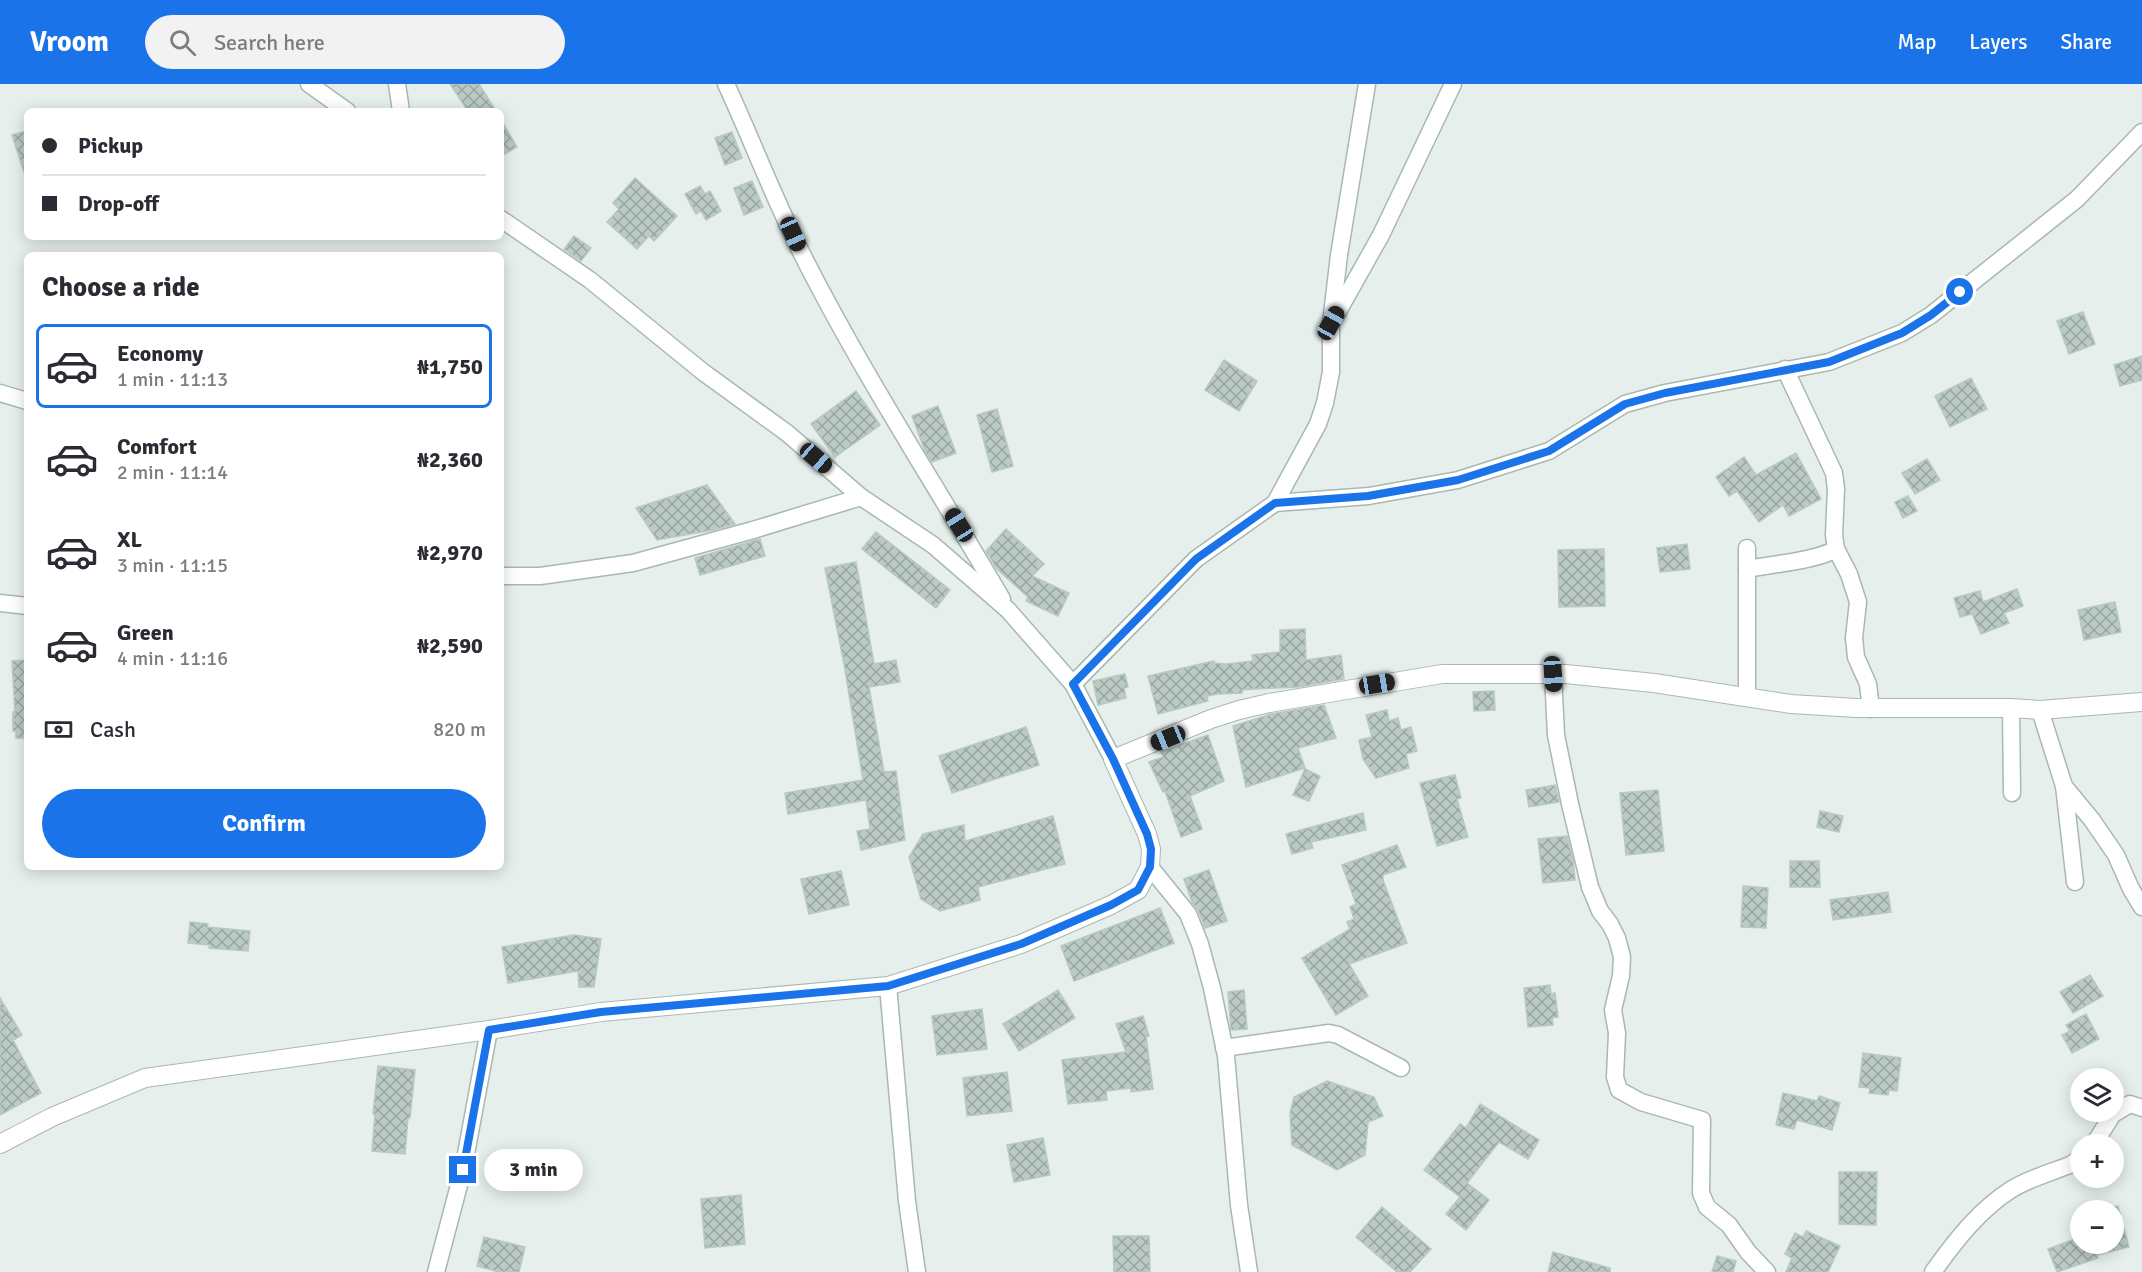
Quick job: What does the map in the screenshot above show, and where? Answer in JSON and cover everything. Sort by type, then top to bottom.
[{"type":"street","points":[[309,84],[343,108]]},
{"type":"street","points":[[398,84],[401,108]]},
{"type":"street","points":[[726,84],[802,253],[896,425],[959,525],[1008,610]]},
{"type":"street","points":[[1073,684],[1196,559],[1275,503],[1318,424],[1325,403],[1330,372],[1331,323],[1339,255],[1367,84]]},
{"type":"street","points":[[1331,323],[1381,235],[1453,84]]},
{"type":"street","points":[[1275,503],[1368,496],[1458,480],[1549,451],[1625,404],[1665,393],[1829,362],[1902,333],[1931,315],[2077,199],[2142,132]]},
{"type":"street","points":[[0,1144],[52,1117],[145,1078],[601,1012],[888,986],[1021,944],[1111,905],[1138,890],[1150,867],[1151,849],[1147,834],[1113,759],[1073,684],[1008,610],[933,545],[861,497],[787,433],[703,372],[590,280],[504,221]]},
{"type":"street","points":[[1785,369],[1834,473],[1836,549],[1850,574],[1858,602],[1854,638],[1857,657],[1868,684],[1871,709]]},
{"type":"street","points":[[0,393],[24,401]]},
{"type":"street","points":[[504,576],[540,576],[633,563],[861,497]]},
{"type":"street","points":[[1747,697],[1748,548]]},
{"type":"street","points":[[1747,569],[1829,553],[1836,549]]},
{"type":"street","points":[[0,603],[24,606]]},
{"type":"street","points":[[1113,759],[1210,719],[1269,703],[1442,674],[1553,674],[1654,683],[1791,704],[1871,709],[2011,708],[2040,710],[2142,702]]},
{"type":"street","points":[[1553,674],[1556,735],[1590,887],[1600,911],[1617,938],[1622,957],[1621,976],[1613,1010],[1617,1033],[1615,1077],[1619,1090],[1641,1102],[1702,1120],[1701,1193],[1707,1207],[1729,1225],[1748,1252],[1767,1272]]},
{"type":"street","points":[[2011,708],[2012,793]]},
{"type":"street","points":[[2040,710],[2064,786],[2075,882]]},
{"type":"street","points":[[2064,786],[2092,820],[2137,887],[2142,907]]},
{"type":"street","points":[[1150,867],[1188,914],[1203,955],[1224,1048],[1239,1205],[1249,1272]]},
{"type":"street","points":[[888,986],[907,1202],[917,1272]]},
{"type":"street","points":[[436,1272],[463,1170],[489,1030]]},
{"type":"street","points":[[1224,1048],[1329,1033],[1338,1035],[1401,1068]]},
{"type":"street","points":[[2100,1134],[2113,1114],[2130,1104],[2142,1108]]},
{"type":"street","points":[[1933,1272],[1948,1251],[1983,1212],[2013,1189],[2070,1165]]},
{"type":"building","points":[[450,84],[479,84],[494,108],[466,108]]},
{"type":"building","points":[[504,125],[517,147],[504,154]]},
{"type":"building","points":[[24,132],[24,172],[12,135]]},
{"type":"building","points":[[732,132],[742,158],[725,165],[715,138]]},
{"type":"building","points":[[635,178],[677,216],[654,241],[649,236],[637,249],[607,222],[619,209],[613,203]]},
{"type":"building","points":[[752,181],[763,207],[744,215],[734,188]]},
{"type":"building","points":[[700,186],[705,194],[710,191],[721,211],[706,220],[701,211],[696,214],[685,194]]},
{"type":"building","points":[[574,236],[591,248],[581,261],[564,249]]},
{"type":"building","points":[[2083,312],[2095,344],[2069,354],[2057,321]]},
{"type":"building","points":[[2142,356],[2142,380],[2120,386],[2114,365]]},
{"type":"building","points":[[1224,360],[1257,381],[1239,411],[1205,390]]},
{"type":"building","points":[[1971,378],[1987,409],[1950,427],[1935,396]]},
{"type":"building","points":[[856,391],[880,425],[835,457],[811,424]]},
{"type":"building","points":[[938,406],[956,453],[932,462],[925,451],[912,416]]},
{"type":"building","points":[[997,409],[1013,466],[992,472],[977,415]]},
{"type":"building","points":[[1796,453],[1821,499],[1789,516],[1783,505],[1759,522],[1737,491],[1729,496],[1716,477],[1744,457],[1756,475]]},
{"type":"building","points":[[1927,459],[1940,480],[1915,494],[1902,473]]},
{"type":"building","points":[[707,485],[735,524],[657,540],[636,508]]},
{"type":"building","points":[[1908,496],[1917,511],[1903,518],[1895,502]]},
{"type":"building","points":[[1006,529],[1044,564],[1032,576],[1069,593],[1058,616],[1026,601],[1028,597],[997,569],[986,551]]},
{"type":"building","points":[[876,532],[950,590],[936,608],[862,549]]},
{"type":"building","points":[[760,539],[765,556],[700,575],[695,558]]},
{"type":"building","points":[[1687,544],[1690,569],[1660,572],[1657,548]]},
{"type":"building","points":[[1604,549],[1605,606],[1559,607],[1558,550]]},
{"type":"building","points":[[856,562],[874,664],[896,660],[900,682],[869,687],[884,772],[896,771],[905,840],[861,850],[857,831],[870,829],[866,800],[788,814],[785,793],[863,780],[825,568]]},
{"type":"building","points":[[2017,589],[2023,606],[2004,613],[2009,623],[1981,634],[1972,614],[1960,617],[1954,598],[1980,591],[1983,602]]},
{"type":"building","points":[[2115,602],[2121,632],[2084,640],[2078,610]]},
{"type":"building","points":[[1305,629],[1306,660],[1341,655],[1344,679],[1298,687],[1242,690],[1242,693],[1207,696],[1208,701],[1158,714],[1148,676],[1214,661],[1214,663],[1226,664],[1253,661],[1252,655],[1280,652],[1280,630]]},
{"type":"building","points":[[24,660],[24,738],[16,738],[16,731],[13,731],[13,712],[15,712],[12,661]]},
{"type":"building","points":[[1125,674],[1128,687],[1124,688],[1126,698],[1098,705],[1093,681]]},
{"type":"building","points":[[1494,691],[1495,710],[1474,711],[1473,692]]},
{"type":"building","points":[[1324,705],[1336,738],[1298,748],[1305,768],[1246,787],[1233,726],[1271,714]]},
{"type":"building","points":[[1387,710],[1389,721],[1398,718],[1401,730],[1411,727],[1417,751],[1406,754],[1409,768],[1376,778],[1363,759],[1359,740],[1372,737],[1366,715]]},
{"type":"building","points":[[1026,727],[1039,765],[952,793],[939,756]]},
{"type":"building","points":[[1208,735],[1224,781],[1190,796],[1202,829],[1181,837],[1165,791],[1163,792],[1149,762],[1163,757],[1161,752]]},
{"type":"building","points":[[1305,769],[1320,776],[1309,801],[1293,795]]},
{"type":"building","points":[[1455,775],[1461,798],[1457,799],[1468,837],[1437,846],[1420,783]]},
{"type":"building","points":[[1555,785],[1559,802],[1529,807],[1526,790]]},
{"type":"building","points":[[1658,790],[1664,851],[1626,855],[1620,793]]},
{"type":"building","points":[[1820,811],[1843,816],[1839,832],[1817,827]]},
{"type":"building","points":[[1363,813],[1366,830],[1311,842],[1313,848],[1292,854],[1286,834]]},
{"type":"building","points":[[1053,816],[1065,864],[978,887],[980,900],[940,911],[921,899],[909,857],[923,834],[964,825],[965,841]]},
{"type":"building","points":[[1567,836],[1575,880],[1543,883],[1538,839]]},
{"type":"building","points":[[1397,845],[1406,867],[1383,875],[1383,880],[1407,943],[1349,964],[1368,996],[1336,1015],[1302,958],[1350,929],[1347,922],[1354,919],[1350,907],[1356,904],[1342,865]]},
{"type":"building","points":[[1790,861],[1819,861],[1820,887],[1790,887]]},
{"type":"building","points":[[1209,870],[1227,921],[1205,928],[1184,879]]},
{"type":"building","points":[[841,871],[849,905],[809,914],[801,879]]},
{"type":"building","points":[[1743,886],[1768,888],[1766,928],[1741,927]]},
{"type":"building","points":[[1888,892],[1891,912],[1833,920],[1830,900]]},
{"type":"building","points":[[1160,908],[1174,943],[1074,981],[1061,946]]},
{"type":"building","points":[[190,922],[208,924],[207,927],[250,931],[248,951],[209,948],[210,945],[188,943]]},
{"type":"building","points":[[574,935],[601,939],[594,987],[579,987],[578,971],[508,983],[502,947]]},
{"type":"building","points":[[2090,975],[2103,996],[2073,1013],[2060,992]]},
{"type":"building","points":[[1550,985],[1551,994],[1555,993],[1558,1017],[1552,1018],[1553,1025],[1528,1027],[1524,988]]},
{"type":"building","points":[[1058,990],[1075,1018],[1019,1051],[1003,1024]]},
{"type":"building","points":[[1244,990],[1247,1029],[1231,1030],[1228,992]]},
{"type":"building","points":[[0,998],[22,1035],[13,1040],[41,1093],[0,1115]]},
{"type":"building","points":[[982,1009],[987,1049],[937,1055],[932,1016]]},
{"type":"building","points":[[2086,1014],[2099,1039],[2072,1053],[2062,1035],[2070,1031],[2066,1025]]},
{"type":"building","points":[[1143,1016],[1149,1036],[1146,1037],[1153,1089],[1131,1092],[1131,1088],[1106,1091],[1107,1100],[1068,1104],[1062,1060],[1126,1052],[1116,1024]]},
{"type":"building","points":[[1863,1053],[1901,1058],[1897,1091],[1889,1090],[1888,1095],[1869,1093],[1870,1088],[1859,1087]]},
{"type":"building","points":[[378,1066],[415,1070],[405,1154],[372,1151]]},
{"type":"building","points":[[1007,1072],[1012,1111],[967,1116],[963,1078]]},
{"type":"building","points":[[1327,1081],[1374,1097],[1383,1116],[1368,1122],[1365,1155],[1337,1170],[1292,1145],[1290,1113],[1294,1097]]},
{"type":"building","points":[[1783,1093],[1817,1101],[1819,1096],[1840,1103],[1832,1130],[1797,1120],[1794,1129],[1776,1125]]},
{"type":"building","points":[[1480,1104],[1539,1140],[1528,1159],[1499,1142],[1467,1183],[1489,1200],[1466,1230],[1446,1214],[1460,1197],[1424,1170],[1460,1124],[1466,1128]]},
{"type":"building","points":[[1043,1138],[1050,1175],[1014,1182],[1007,1145]]},
{"type":"building","points":[[1839,1172],[1877,1172],[1876,1225],[1839,1224]]},
{"type":"building","points":[[741,1195],[745,1244],[705,1248],[701,1199]]},
{"type":"building","points":[[1382,1207],[1431,1249],[1410,1272],[1397,1272],[1356,1237]]},
{"type":"building","points":[[2124,1228],[2129,1247],[2124,1248]]},
{"type":"building","points":[[1806,1231],[1840,1246],[1828,1272],[1786,1272],[1792,1258],[1785,1254],[1795,1233],[1803,1237]]},
{"type":"building","points":[[1113,1236],[1149,1236],[1150,1272],[1114,1272]]},
{"type":"building","points":[[484,1237],[525,1247],[519,1272],[499,1272],[477,1266]]},
{"type":"building","points":[[2070,1241],[2070,1254],[2101,1254],[2097,1255],[2098,1258],[2057,1272],[2048,1249]]},
{"type":"building","points":[[1553,1252],[1610,1268],[1610,1272],[1548,1272]]},
{"type":"building","points":[[1717,1256],[1736,1261],[1733,1272],[1712,1272]]},
{"type":"route","points":[[463,1170],[489,1030],[601,1012],[888,986],[1021,944],[1111,905],[1138,890],[1150,867],[1151,849],[1147,834],[1113,759],[1073,684],[1196,559],[1275,503],[1368,496],[1458,480],[1549,451],[1625,404],[1665,393],[1829,362],[1902,333],[1931,315],[1960,292]]}]
